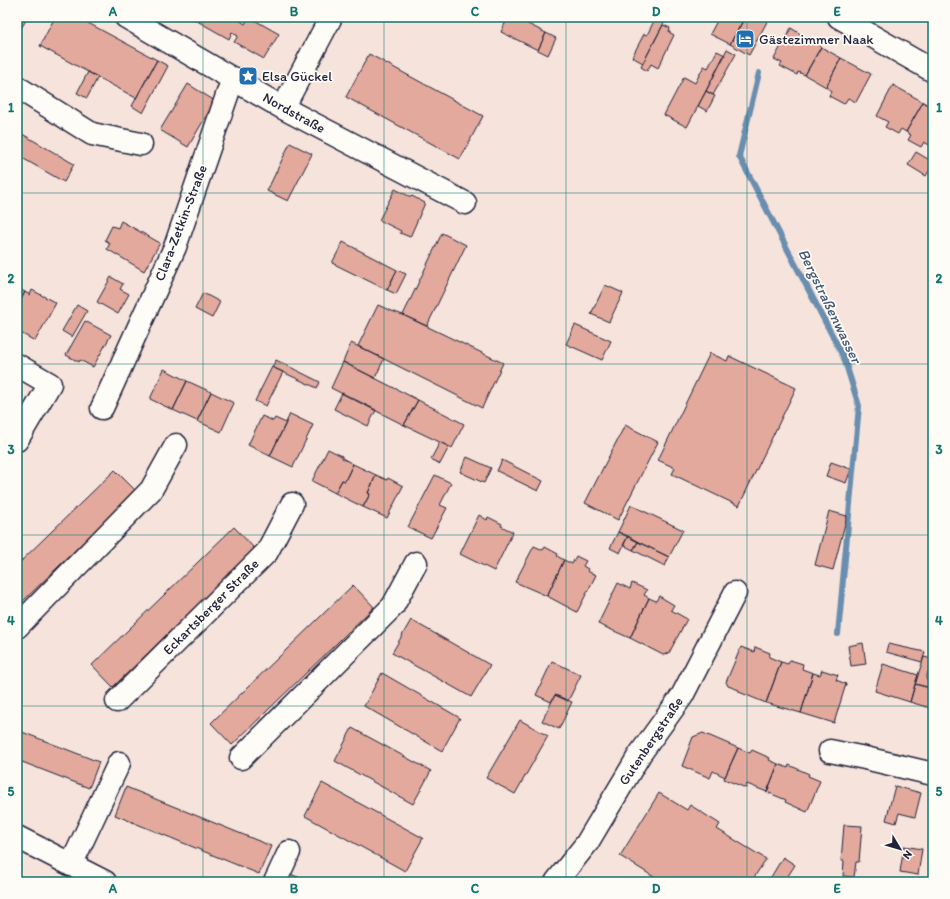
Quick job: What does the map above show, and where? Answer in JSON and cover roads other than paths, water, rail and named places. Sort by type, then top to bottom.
[{"type":"street","name":"Nordstraße","points":[[126,17],[283,108],[465,203]]},
{"type":"street","points":[[283,108],[331,17]]},
{"type":"street","points":[[839,17],[933,71]]},
{"type":"street","name":"Clara-Zetkin-Straße","points":[[102,408],[175,247],[233,78]]},
{"type":"street","points":[[17,87],[92,134],[141,144]]},
{"type":"street","points":[[17,365],[50,384],[17,440]]},
{"type":"street","points":[[17,626],[151,490],[176,445]]},
{"type":"street","name":"Eckartsberger Straße","points":[[117,701],[267,552],[292,504]]},
{"type":"street","points":[[241,758],[393,606],[416,563]]},
{"type":"street","name":"Gutenbergstraße","points":[[556,882],[587,843],[640,754],[682,696],[735,593]]},
{"type":"street","points":[[830,751],[933,774]]},
{"type":"street","points":[[71,865],[119,763]]},
{"type":"street","points":[[17,837],[105,882]]},
{"type":"street","points":[[275,882],[289,852]]},
{"type":"waterway","name":"Bergstraßenwasser","points":[[759,73],[739,156],[844,358],[859,406],[838,634]]},
{"type":"place","name":"Gästezimmer Naak","points":[[745,39]]},
{"type":"place","name":"Elsa Gückel","points":[[248,76]]}]
